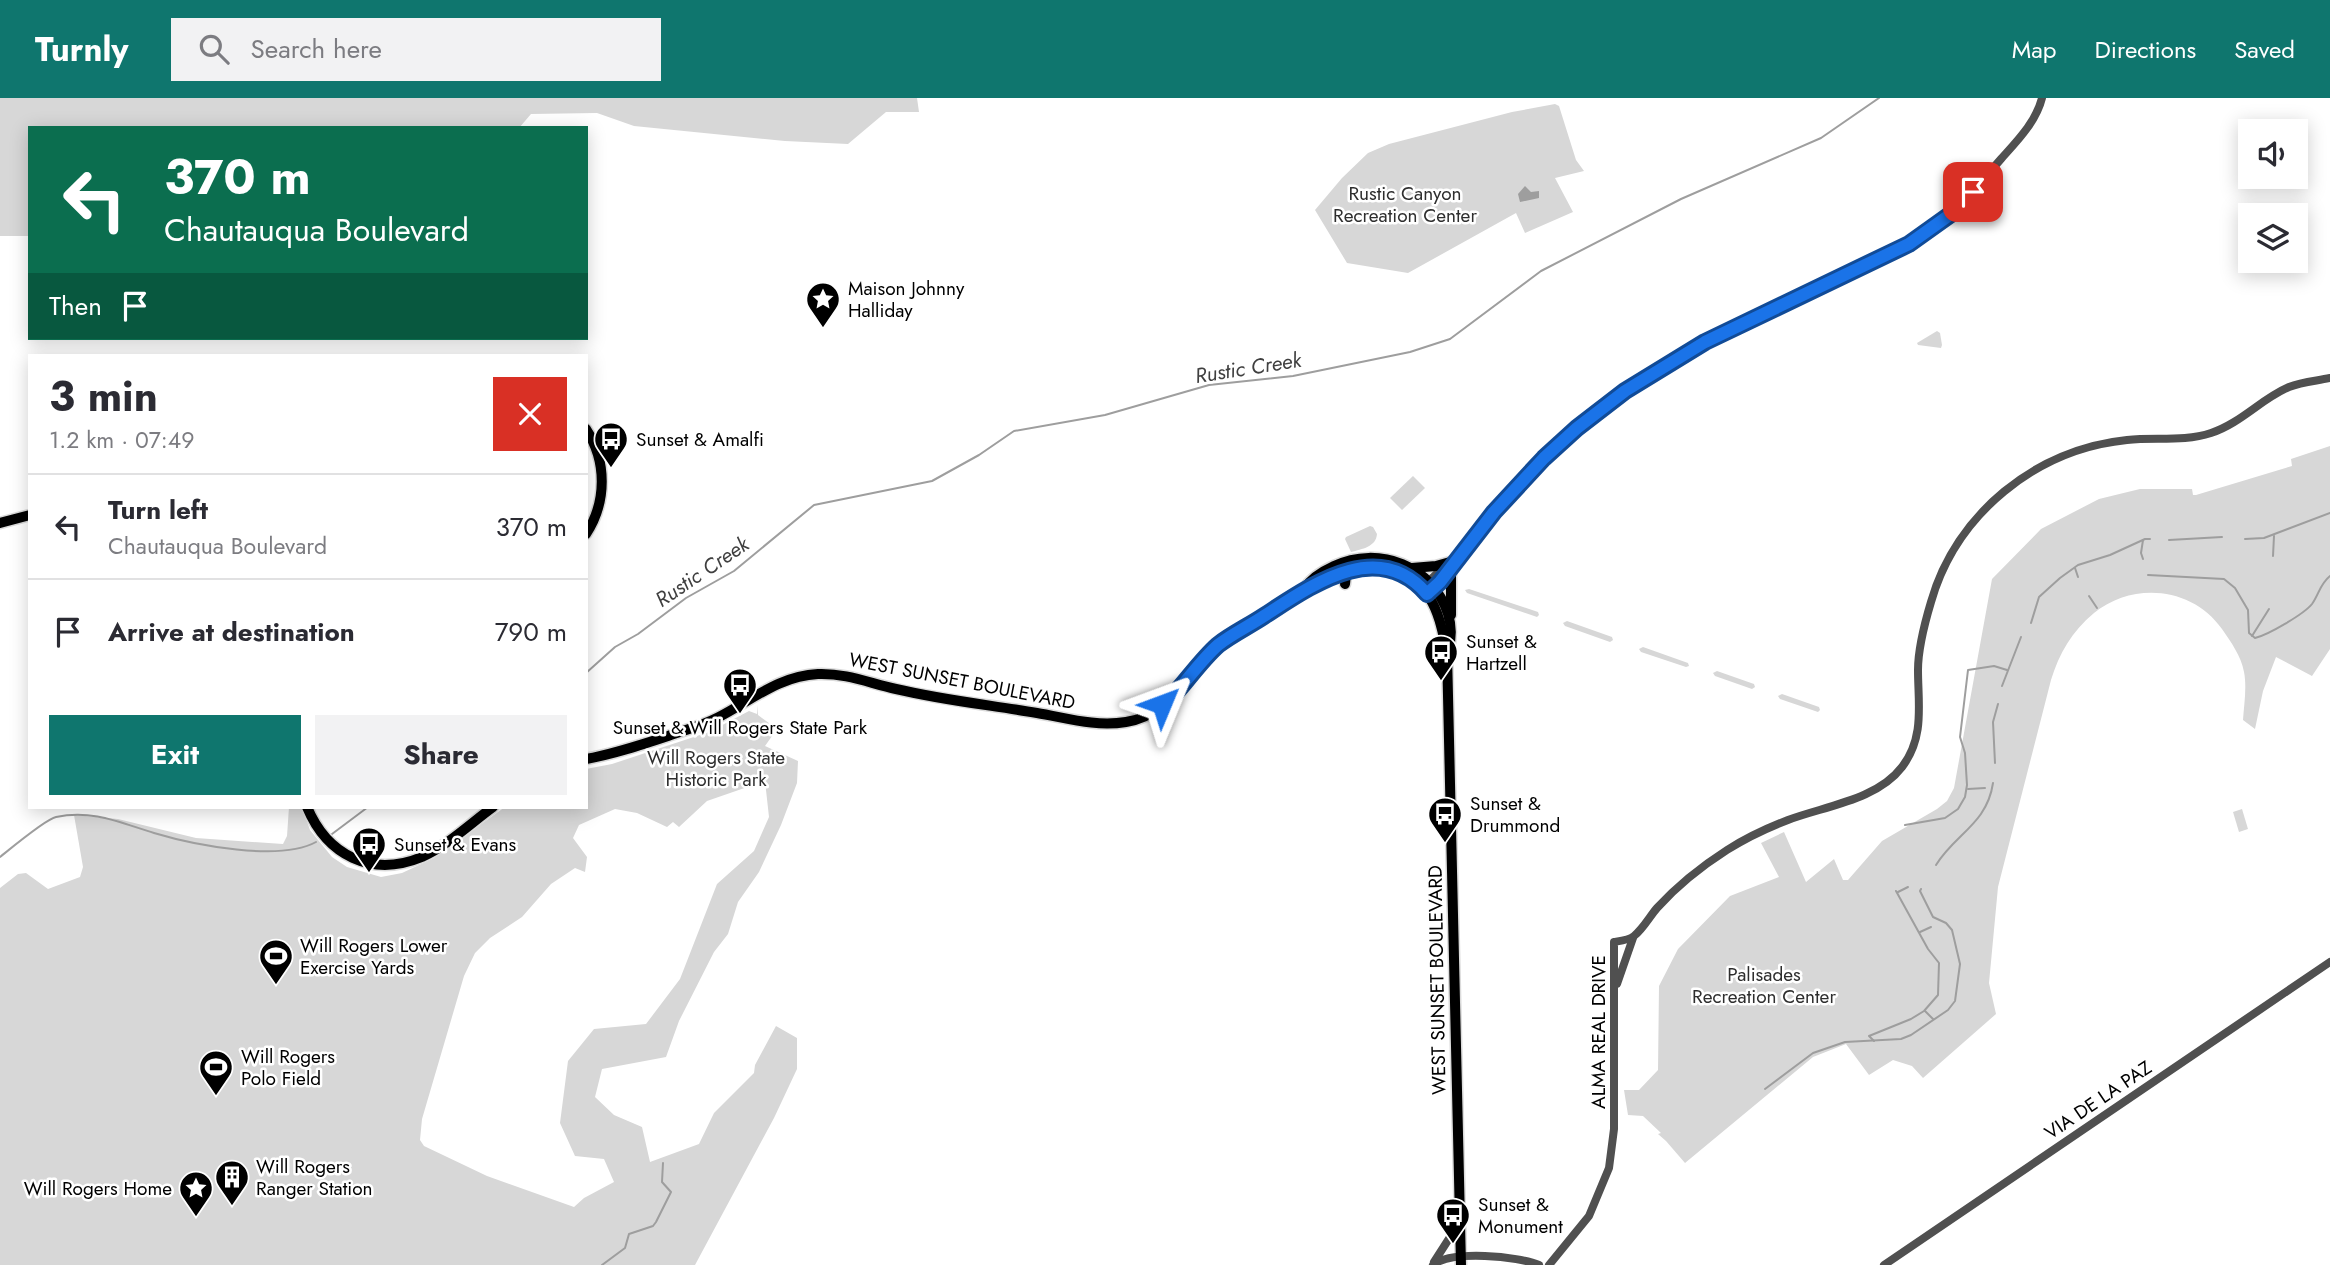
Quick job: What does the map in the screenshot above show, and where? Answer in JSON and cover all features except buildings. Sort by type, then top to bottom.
[{"type":"main road","points":[[588,433],[599,453],[602,477],[598,512],[588,530]]},
{"type":"main road","points":[[0,523],[28,516]]},
{"type":"main road","name":"WEST SUNSET BOULEVARD","points":[[1303,591],[1322,571],[1353,559],[1370,557],[1391,560],[1411,568],[1443,602],[1452,640],[1447,652]]},
{"type":"main road","points":[[1411,568],[1450,565],[1450,623]]},
{"type":"main road","name":"WEST SUNSET BOULEVARD","points":[[588,759],[614,754],[701,725],[768,687],[814,674],[852,676],[895,689],[1091,723],[1130,722],[1144,717],[1171,698],[1218,645],[1303,591],[1348,569],[1374,567],[1398,571],[1409,576],[1427,587],[1447,652],[1461,1261]]},
{"type":"main road","points":[[1334,575],[1346,575],[1345,584]]},
{"type":"main road","points":[[308,809],[321,833],[337,849],[367,863],[388,865],[407,862],[429,853],[490,809]]},
{"type":"street","points":[[1427,587],[1460,554],[1544,458],[1625,391],[1705,342],[1881,258],[1930,231],[1951,214],[2003,157],[2029,126],[2042,98]]},
{"type":"street","name":"ALMA REAL DRIVE","points":[[1549,1265],[1589,1216],[1609,1168],[1614,1129],[1614,942],[1633,938],[1658,906],[1728,850],[1759,832],[1872,790],[1902,768],[1917,736],[1920,720],[1918,667],[1930,603],[1938,579],[1965,532],[1997,497],[2040,466],[2090,446],[2128,440],[2180,439],[2212,433],[2289,387],[2330,378]]},
{"type":"street","points":[[1614,990],[1633,938]]},
{"type":"street","name":"VIA DE LA PAZ","points":[[1884,1265],[2330,962]]},
{"type":"street","points":[[1433,1265],[1461,1220]]},
{"type":"street","points":[[1433,1265],[1444,1258],[1461,1261],[1507,1257],[1539,1265]]},
{"type":"green space","points":[[0,98],[917,98],[919,112],[886,112],[848,144],[785,141],[634,126],[597,113],[531,114],[521,126],[28,126],[28,236],[0,236]]},
{"type":"green space","name":"Rustic Canyon Recreation Center","points":[[1555,104],[1559,106],[1576,160],[1584,171],[1555,178],[1573,212],[1525,233],[1516,213],[1408,273],[1347,263],[1315,210],[1368,153],[1389,144],[1512,112]]},
{"type":"green space","points":[[1937,331],[1940,333],[1941,348],[1918,345],[1917,343]]},
{"type":"green space","name":"Palisades Recreation Center","points":[[2330,446],[2330,649],[2312,676],[2276,657],[2263,691],[2255,729],[2243,720],[2245,678],[2238,655],[2222,629],[2210,615],[2195,604],[2162,593],[2126,596],[2094,613],[2067,643],[2051,680],[1998,887],[1989,983],[1996,1014],[1923,1078],[1912,1066],[1893,1060],[1869,1075],[1846,1044],[1813,1057],[1685,1163],[1643,1116],[1628,1115],[1624,1090],[1639,1090],[1658,1070],[1659,986],[1678,949],[1730,896],[1779,877],[1761,843],[1784,832],[1806,882],[1834,859],[1843,880],[1848,880],[1882,841],[1947,801],[1954,788],[1992,579],[2041,529],[2099,499],[2140,489],[2192,489],[2193,495],[2196,495],[2292,466],[2291,459]]},
{"type":"green space","points":[[1413,476],[1425,488],[1402,510],[1390,498]]},
{"type":"green space","points":[[1370,526],[1377,534],[1374,542],[1368,547],[1351,552],[1346,537]]},
{"type":"green space","points":[[1469,589],[1538,612],[1539,615],[1537,617],[1467,593],[1465,590]]},
{"type":"green space","points":[[1567,621],[1612,637],[1613,640],[1610,642],[1565,626],[1563,623]]},
{"type":"green space","points":[[1643,647],[1688,663],[1689,666],[1641,652],[1639,649]]},
{"type":"green space","points":[[1717,671],[1754,684],[1755,687],[1752,689],[1715,676],[1713,673]]},
{"type":"green space","points":[[1782,694],[1819,707],[1820,710],[1818,712],[1780,699],[1778,696]]},
{"type":"green space","name":"Will Rogers State Historic Park","points":[[757,705],[758,715],[777,729],[765,746],[798,761],[797,783],[781,825],[759,872],[738,902],[728,934],[714,952],[679,1021],[666,1057],[602,1069],[595,1097],[614,1115],[642,1127],[650,1162],[699,1144],[714,1113],[754,1073],[755,1065],[776,1026],[797,1038],[797,1069],[774,1118],[695,1265],[0,1265],[0,888],[18,874],[26,873],[48,889],[80,877],[83,867],[74,815],[118,819],[196,838],[283,844],[287,836],[289,809],[303,809],[310,830],[332,857],[347,867],[381,877],[402,873],[434,858],[502,809],[588,809],[588,769],[612,764],[709,732],[749,711],[757,714]],"holes":[[[765,781],[769,817],[754,851],[717,884],[680,979],[646,1024],[594,1029],[568,1061],[560,1123],[575,1156],[604,1159],[614,1182],[584,1198],[574,1207],[487,1176],[424,1146],[420,1140],[422,1119],[464,976],[475,953],[490,938],[522,917],[551,884],[575,868],[585,872],[587,857],[573,838],[579,825],[615,809],[637,813],[667,827],[673,822],[679,827],[707,801]]]},
{"type":"green space","points":[[2242,809],[2248,829],[2239,832],[2233,812]]},
{"type":"shaded area","points":[[1525,186],[1531,192],[1539,191],[1539,198],[1520,202],[1518,194]]},
{"type":"waterway","name":"Rustic Creek","points":[[588,671],[615,647],[638,634],[686,598],[734,571],[814,505],[932,481],[979,455],[1014,431],[1105,415],[1209,385],[1293,376],[1410,352],[1450,339],[1541,271],[1681,199],[1821,138],[1879,98]]},
{"type":"waterway","points":[[2245,539],[2264,538],[2330,513]]},
{"type":"waterway","points":[[2273,556],[2274,536]]},
{"type":"waterway","points":[[2169,540],[2222,537]]},
{"type":"waterway","points":[[2031,623],[2039,597],[2078,565],[2150,539]]},
{"type":"waterway","points":[[2143,540],[2143,559]]},
{"type":"waterway","points":[[2075,568],[2078,577]]},
{"type":"waterway","points":[[2148,575],[2224,579],[2235,588],[2248,610],[2249,633],[2255,638],[2277,629],[2308,608],[2330,576]]},
{"type":"waterway","points":[[2089,596],[2097,608]]},
{"type":"waterway","points":[[2252,636],[2269,609]]},
{"type":"waterway","points":[[2002,686],[2021,637]]},
{"type":"waterway","points":[[1905,825],[1945,818],[1958,809],[1965,797],[1967,785],[1965,753],[1960,737],[1968,670],[1994,666],[2007,670]]},
{"type":"waterway","points":[[1995,763],[1993,722],[1998,704]]},
{"type":"waterway","points":[[1936,865],[1984,809],[1993,783]]},
{"type":"waterway","points":[[1968,789],[1985,788]]},
{"type":"waterway","name":"Rustic Creek","points":[[332,834],[365,809]]},
{"type":"waterway","name":"Rustic Creek","points":[[0,857],[44,823],[69,815],[106,818],[171,838],[236,850],[281,851],[316,842]]},
{"type":"waterway","points":[[1898,892],[1908,887]]},
{"type":"waterway","points":[[1765,1089],[1813,1053],[1845,1042],[1901,1039],[1948,1010],[1955,1001],[1960,964],[1952,930],[1946,923],[1933,917],[1921,889]]},
{"type":"waterway","points":[[1874,1041],[1869,1036],[1911,1019],[1924,1011],[1938,995],[1939,963],[1928,949],[1896,891]]},
{"type":"waterway","points":[[1920,932],[1931,927]]},
{"type":"waterway","points":[[1925,1011],[1933,1019]]},
{"type":"waterway","points":[[602,1265],[625,1248],[629,1234],[653,1226],[656,1222],[671,1192],[662,1182],[663,1163]]},
{"type":"place","name":"Maison Johnny Halliday","points":[[823,329]]},
{"type":"place","name":"Sunset & Amalfi","points":[[611,469]]},
{"type":"place","name":"Sunset & Hartzell","points":[[1441,682]]},
{"type":"place","name":"Sunset & Will Rogers State Park","points":[[740,715]]},
{"type":"place","name":"Sunset & Drummond","points":[[1445,844]]},
{"type":"place","name":"Sunset & Evans","points":[[369,874]]},
{"type":"place","name":"Will Rogers Lower Exercise Yards","points":[[276,986]]},
{"type":"place","name":"Will Rogers Polo Field","points":[[216,1097]]},
{"type":"place","name":"Will Rogers Ranger Station","points":[[232,1207]]},
{"type":"place","name":"Will Rogers Home","points":[[196,1218]]},
{"type":"place","name":"Sunset & Monument","points":[[1453,1245]]},
{"type":"route","points":[[1162,704],[1171,698],[1218,645],[1303,591],[1348,569],[1374,567],[1398,571],[1409,576],[1427,594],[1451,569],[1494,512],[1544,458],[1625,391],[1732,328],[1909,244],[1951,214],[1973,192]]}]
